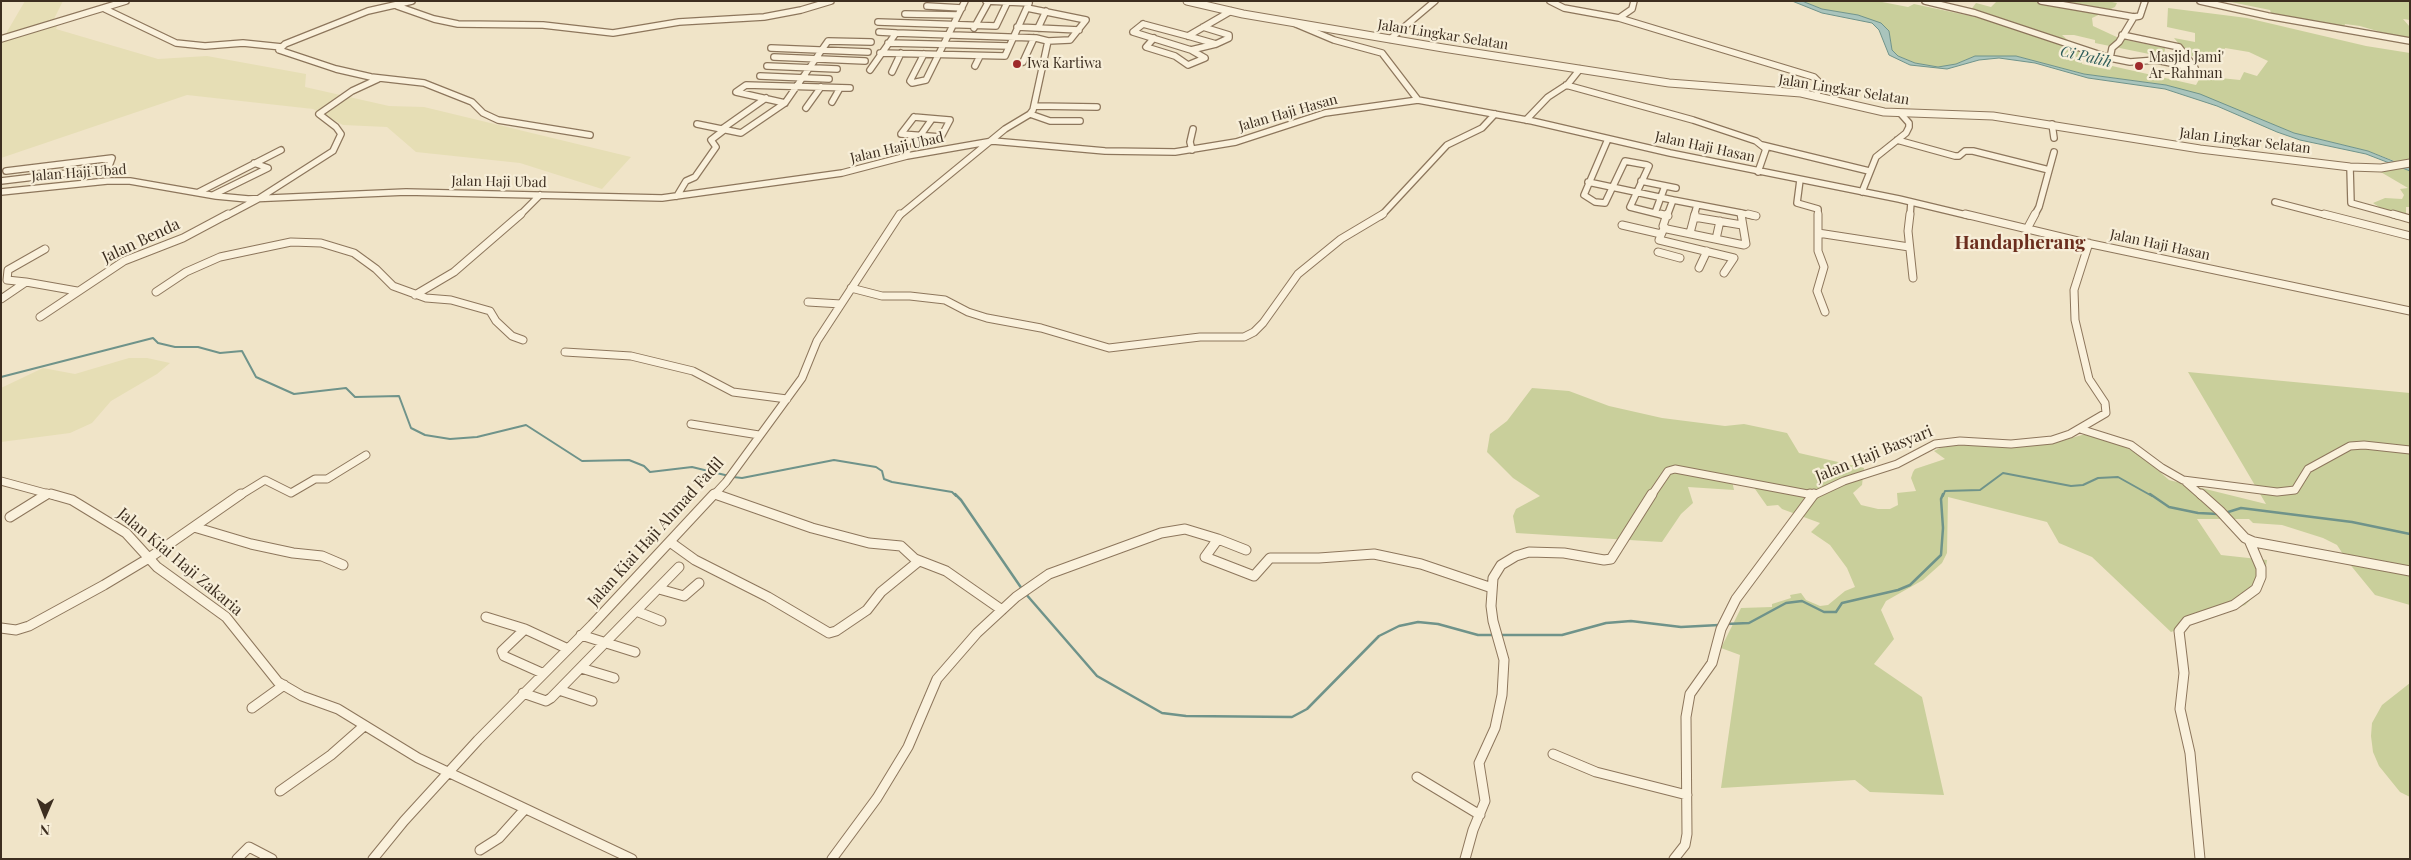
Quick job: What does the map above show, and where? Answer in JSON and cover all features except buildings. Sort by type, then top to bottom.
[{"type":"street","points":[[1,39],[105,9],[126,1]]},
{"type":"street","points":[[105,9],[146,26],[165,39],[176,43],[205,46],[243,43],[282,48],[368,11],[397,6],[412,1]]},
{"type":"street","points":[[397,6],[434,19],[458,24],[543,25],[612,33],[679,22],[764,17],[801,10],[831,1]]},
{"type":"street","points":[[924,54],[910,81],[912,83],[924,82],[966,1]]},
{"type":"street","points":[[880,53],[1003,56],[1028,3],[988,1],[970,36]]},
{"type":"street","name":"Jalan Lingkar Selatan","points":[[1187,1],[1231,12],[1381,38],[1669,83],[1817,96],[1901,114],[1976,114],[2052,124],[2200,149],[2350,167],[2381,168],[2410,163]]},
{"type":"street","points":[[1390,39],[1435,1]]},
{"type":"street","points":[[1550,1],[1564,8],[1619,18],[1814,77],[1818,81],[1817,96]]},
{"type":"street","points":[[1619,18],[1632,9],[1634,1]]},
{"type":"street","points":[[1925,1],[1975,13],[2110,58],[2130,62],[2156,60],[2195,68],[2179,46],[2122,35]]},
{"type":"street","points":[[2040,1],[2134,17],[2140,16],[2145,1]]},
{"type":"street","points":[[2200,1],[2268,16],[2410,42]]},
{"type":"street","points":[[878,22],[996,26],[1008,2]]},
{"type":"street","points":[[927,6],[962,8]]},
{"type":"street","points":[[879,32],[1034,38],[1048,41],[1064,41],[1072,40],[1084,22],[1064,20],[1067,15],[1027,8]]},
{"type":"street","points":[[1038,28],[1046,11]]},
{"type":"street","points":[[1188,36],[1231,12]]},
{"type":"street","points":[[905,14],[958,15]]},
{"type":"street","points":[[2110,58],[2112,48],[2119,42],[2134,17]]},
{"type":"street","points":[[1154,38],[1146,47],[1175,56],[1188,65],[1205,58],[1191,50],[1154,38],[1134,32],[1143,24],[1216,44]]},
{"type":"street","points":[[1296,24],[1334,40],[1370,48],[1382,53],[1418,100]]},
{"type":"street","points":[[1017,27],[1079,30]]},
{"type":"street","points":[[1191,50],[1216,44],[1229,35],[1203,27]]},
{"type":"street","points":[[870,70],[880,53],[896,33]]},
{"type":"street","points":[[1022,62],[1034,38]]},
{"type":"street","points":[[1370,48],[1381,38]]},
{"type":"street","points":[[696,124],[741,133],[785,102],[828,41],[872,42]]},
{"type":"street","points":[[1048,41],[1034,106],[1030,114],[1050,121],[1080,121]]},
{"type":"street","points":[[1046,50],[1064,41]]},
{"type":"street","points":[[888,43],[1008,46]]},
{"type":"street","points":[[282,48],[280,50],[336,69],[380,78],[424,83],[472,102],[489,117],[498,120],[590,135]]},
{"type":"street","points":[[771,48],[868,52]]},
{"type":"street","points":[[753,85],[780,48]]},
{"type":"street","points":[[892,72],[901,53]]},
{"type":"street","points":[[975,66],[980,56]]},
{"type":"street","points":[[774,57],[865,61]]},
{"type":"street","points":[[852,67],[855,60]]},
{"type":"street","points":[[919,63],[933,63]]},
{"type":"street","points":[[767,66],[838,69]]},
{"type":"street","points":[[1526,120],[1548,97],[1566,85],[1580,69]]},
{"type":"street","points":[[760,76],[829,79]]},
{"type":"street","name":"Jalan Benda","points":[[40,317],[124,261],[183,238],[258,199],[336,148],[341,134],[336,127],[318,114],[343,99],[352,91],[380,78]]},
{"type":"street","points":[[785,102],[736,92],[746,85],[850,88]]},
{"type":"street","points":[[1566,85],[1739,134],[1762,145],[1869,171]]},
{"type":"street","points":[[806,108],[821,87]]},
{"type":"street","points":[[832,102],[840,88]]},
{"type":"street","points":[[677,196],[686,181],[695,177],[716,147],[710,140],[766,98]]},
{"type":"street","name":"Jalan Haji Hasan","points":[[993,141],[1124,152],[1175,152],[1236,142],[1324,113],[1418,100],[1526,120],[1758,172],[1912,202],[2089,243],[2410,311]]},
{"type":"street","points":[[1034,106],[1097,106]]},
{"type":"street","name":"Jalan Kiai Haji Ahmad Fadil","points":[[373,859],[448,772],[726,482],[787,399],[810,361],[817,341],[899,215],[993,141],[1005,129],[1030,114]]},
{"type":"street","points":[[851,288],[882,296],[910,296],[944,300],[968,312],[987,318],[1041,328],[1109,348],[1200,336],[1244,337],[1254,332],[1263,323],[1298,274],[1341,239],[1372,222],[1387,211],[1447,145],[1482,128],[1495,114]]},
{"type":"street","points":[[1862,192],[1876,157],[1897,140],[1909,127],[1909,123],[1901,114]]},
{"type":"street","points":[[911,118],[950,120],[942,137],[913,136],[901,134],[911,118]]},
{"type":"street","points":[[920,136],[932,119]]},
{"type":"street","points":[[2052,124],[2054,138]]},
{"type":"street","points":[[1192,150],[1190,142],[1193,129]]},
{"type":"street","points":[[907,156],[907,143],[913,136]]},
{"type":"street","points":[[1608,139],[1584,191],[1584,195],[1595,202],[1607,202],[1625,160],[1649,166],[1630,207],[1668,216]]},
{"type":"street","points":[[1897,140],[1955,156],[1960,156],[1965,151],[1973,151],[2049,170]]},
{"type":"street","name":"Jalan Haji Ubad","points":[[1,192],[130,181],[213,195],[258,199],[376,193],[622,198],[677,196],[842,173],[907,156],[993,141]]},
{"type":"street","points":[[1758,172],[1766,149],[1762,145]]},
{"type":"street","points":[[199,192],[281,150]]},
{"type":"street","points":[[2026,229],[2035,216],[2054,152]]},
{"type":"street","points":[[1,181],[106,168],[112,158],[6,171]]},
{"type":"street","points":[[82,171],[89,160]]},
{"type":"street","points":[[41,188],[61,163]]},
{"type":"street","points":[[213,195],[268,168],[254,163]]},
{"type":"street","points":[[25,178],[33,167]]},
{"type":"street","points":[[2350,167],[2350,202],[2365,208],[2410,219]]},
{"type":"street","points":[[1800,180],[1797,203],[1818,209],[1818,251],[1824,267],[1817,291],[1825,312]]},
{"type":"street","points":[[1641,181],[1676,188]]},
{"type":"street","points":[[1588,182],[1756,216]]},
{"type":"street","points":[[1655,213],[1665,186]]},
{"type":"street","points":[[415,295],[454,272],[506,229],[540,195]]},
{"type":"street","points":[[1673,200],[1659,240],[1734,258],[1724,273]]},
{"type":"street","points":[[1912,202],[1908,230],[1913,278]]},
{"type":"street","points":[[2275,202],[2316,214],[2410,236]]},
{"type":"street","points":[[1690,233],[1697,205]]},
{"type":"street","points":[[2365,208],[2368,225]]},
{"type":"street","points":[[1622,224],[1663,231],[1690,233],[1741,246],[1746,244],[1741,213]]},
{"type":"street","points":[[1694,217],[1742,225]]},
{"type":"street","points":[[1716,239],[1720,221]]},
{"type":"street","points":[[1818,233],[1909,247]]},
{"type":"street","points":[[156,292],[186,272],[220,257],[291,242],[322,243],[348,250],[376,269],[389,284],[415,295],[451,300],[490,311],[496,321],[512,336],[523,340]]},
{"type":"street","name":"Jalan Haji Basyari","points":[[1674,859],[1683,849],[1686,839],[1687,704],[1695,685],[1712,663],[1723,625],[1736,599],[1813,495],[1844,481],[1897,464],[1935,444],[1950,441],[2029,443],[2064,437],[2080,429],[2107,410],[2105,403],[2088,379],[2075,320],[2074,290],[2089,243]]},
{"type":"street","points":[[1658,252],[1679,260],[1686,246]]},
{"type":"street","points":[[45,249],[8,270],[6,280],[77,291]]},
{"type":"street","points":[[1699,268],[1707,251]]},
{"type":"street","points":[[1,299],[26,282]]},
{"type":"street","points":[[808,302],[841,304]]},
{"type":"street","points":[[565,352],[631,356],[693,371],[733,392],[787,399]]},
{"type":"street","points":[[691,424],[759,435]]},
{"type":"street","points":[[2080,429],[2131,445],[2162,468],[2183,480],[2222,513],[2249,540],[2261,568],[2261,577],[2256,589],[2234,605],[2186,621],[2179,631],[2184,673],[2180,709],[2190,753],[2200,859]]},
{"type":"street","points":[[2183,480],[2286,492],[2296,488],[2308,469],[2343,448],[2358,445],[2410,450]]},
{"type":"street","points":[[1,628],[16,630],[29,626],[149,558],[262,481],[290,493],[315,479],[327,479],[366,455]]},
{"type":"street","points":[[1465,859],[1486,798],[1479,773],[1480,763],[1495,728],[1502,694],[1504,660],[1492,614],[1494,573],[1501,565],[1524,553],[1564,553],[1602,560],[1611,559],[1665,474],[1675,469],[1813,495]]},
{"type":"street","name":"Jalan Kiai Haji Zakaria","points":[[1,481],[72,500],[98,514],[126,533],[149,558],[179,584],[226,617],[278,682],[302,696],[338,709],[392,744],[632,859]]},
{"type":"street","points":[[10,517],[48,494]]},
{"type":"street","points":[[714,494],[812,528],[869,543],[901,546],[919,560],[946,571],[1002,610]]},
{"type":"street","points":[[194,527],[251,544],[293,553],[322,556],[343,565]]},
{"type":"street","points":[[832,859],[877,798],[908,746],[936,680],[977,633],[1016,597],[1049,574],[1166,531],[1185,528],[1246,550]]},
{"type":"street","points":[[1218,539],[1205,557],[1254,576],[1270,558],[1312,558],[1374,554],[1421,564],[1492,588]]},
{"type":"street","points":[[2249,540],[2272,546],[2410,571]]},
{"type":"street","points":[[670,542],[695,560],[768,596],[829,633],[836,631],[866,610],[881,592],[919,560]]},
{"type":"street","points":[[522,693],[546,701],[581,668],[679,567]]},
{"type":"street","points":[[659,589],[684,596],[698,583]]},
{"type":"street","points":[[636,611],[662,621]]},
{"type":"street","points":[[486,617],[525,629],[566,648]]},
{"type":"street","points":[[525,629],[507,646],[502,655],[542,674]]},
{"type":"street","points":[[581,635],[634,652]]},
{"type":"street","points":[[581,668],[614,678]]},
{"type":"street","points":[[252,708],[284,685]]},
{"type":"street","points":[[559,690],[592,701]]},
{"type":"street","points":[[280,791],[331,755],[364,726]]},
{"type":"street","points":[[1553,754],[1596,772],[1687,795]]},
{"type":"street","points":[[1417,777],[1480,816]]},
{"type":"street","points":[[480,850],[499,838],[525,809]]},
{"type":"street","points":[[237,859],[249,847],[272,859]]},
{"type":"shaded area","points":[[25,1],[63,1],[54,19],[59,21],[56,29],[158,59],[207,56],[306,74],[305,87],[389,106],[424,107],[631,157],[602,189],[520,163],[416,152],[387,127],[343,125],[313,109],[187,95],[1,158],[1,42]]},
{"type":"shaded area","points":[[129,358],[147,358],[170,363],[157,374],[111,401],[92,423],[70,433],[1,442],[1,388],[43,368],[75,374]]},
{"type":"green space","points":[[1802,1],[1877,1],[1908,7],[1914,4],[1980,18],[1985,15],[1970,11],[1976,3],[1991,7],[1997,1],[2107,1],[2117,3],[2115,7],[2092,18],[2093,26],[2121,39],[2165,48],[2164,57],[2095,43],[2095,40],[2074,35],[2062,35],[2082,53],[2082,64],[2110,70],[2112,66],[2196,85],[2201,76],[2240,80],[2244,72],[2257,76],[2268,61],[2249,52],[2225,48],[2220,62],[2188,55],[2174,38],[2195,42],[2195,33],[2167,27],[2168,8],[2247,18],[2366,46],[2410,53],[2410,160],[2397,162],[2368,151],[2294,133],[2200,95],[2166,85],[2084,74],[2016,56],[1975,56],[1956,64],[1938,67],[1915,63],[1898,56],[1892,50],[1889,31],[1858,15],[1822,9]]},
{"type":"green space","points":[[2226,1],[2410,1],[2410,20],[2403,19],[2410,27],[2410,41],[2385,38],[2384,33],[2360,26],[2345,24],[2343,30],[2271,13],[2270,10]]},
{"type":"green space","points":[[2401,168],[2410,171],[2410,207],[2406,207],[2406,217],[2399,213],[2382,209],[2373,203],[2385,198],[2402,199],[2404,195],[2400,189],[2408,188],[2379,171]]},
{"type":"green space","points":[[2188,372],[2410,393],[2410,605],[2375,595],[2348,562],[2337,545],[2323,538],[2282,525],[2253,523],[2249,519],[2197,519],[2221,555],[2267,560],[2265,574],[2260,591],[2245,605],[2171,632],[2092,557],[2059,543],[2047,522],[1948,497],[1947,553],[1942,563],[1923,580],[1886,601],[1881,610],[1894,639],[1874,664],[1922,697],[1944,795],[1870,792],[1855,780],[1721,788],[1740,655],[1721,648],[1741,608],[1772,607],[1772,604],[1791,598],[1790,595],[1801,593],[1806,600],[1820,606],[1828,605],[1845,591],[1855,587],[1847,568],[1830,545],[1811,532],[1820,523],[1782,509],[1778,505],[1767,506],[1748,479],[1731,476],[1734,490],[1688,487],[1693,503],[1681,514],[1662,542],[1516,533],[1513,516],[1516,509],[1540,496],[1513,478],[1487,452],[1490,434],[1507,421],[1532,388],[1569,391],[1609,406],[1662,418],[1725,426],[1744,424],[1787,433],[1799,453],[1864,468],[1862,485],[1853,493],[1861,505],[1878,509],[1890,509],[1898,505],[1897,493],[1916,491],[1911,478],[1913,472],[1915,469],[1945,459],[1934,451],[1946,445],[2023,446],[2061,441],[2082,435],[2095,435],[2114,441],[2142,456],[2169,480],[2266,504]]},
{"type":"green space","points":[[2410,683],[2410,797],[2400,792],[2379,766],[2373,752],[2371,736],[2372,723],[2382,705]]},
{"type":"water","points":[[1792,1],[1802,1],[1822,9],[1858,15],[1881,23],[1889,31],[1892,50],[1898,56],[1915,63],[1938,67],[1956,64],[1975,56],[2016,56],[2084,74],[2166,85],[2200,94],[2294,133],[2368,151],[2410,168],[2410,171],[2366,154],[2300,140],[2217,106],[2165,89],[2088,78],[2035,63],[1999,58],[1979,60],[1947,69],[1910,65],[1889,55],[1879,30],[1872,23],[1822,13]]},
{"type":"waterway","points":[[1,377],[153,338],[158,343],[175,347],[198,347],[220,353],[242,351],[256,377],[294,394],[346,388],[355,397],[399,396],[411,428],[425,435],[450,439],[477,437],[526,425],[582,461],[629,460],[644,466],[650,472],[692,467],[729,476]]},
{"type":"waterway","points":[[733,477],[742,478],[834,460],[876,467],[882,471],[884,479],[892,482],[952,492],[956,496]]},
{"type":"waterway","points":[[1943,496],[1945,491],[1980,490],[2003,473],[2071,486],[2083,485],[2098,478],[2118,477],[2152,496]]},
{"type":"waterway","points":[[955,494],[1022,589]]},
{"type":"waterway","points":[[1726,624],[1749,623],[1786,603],[1802,601],[1824,612],[1836,612],[1842,603],[1898,590],[1910,585],[1941,555],[1943,528],[1941,499],[1943,494]]},
{"type":"waterway","points":[[2150,494],[2169,507],[2198,513],[2218,514]]},
{"type":"waterway","points":[[2225,513],[2241,508],[2352,522],[2410,534]]},
{"type":"waterway","points":[[1025,593],[1097,676],[1162,713],[1186,716],[1292,717],[1307,709],[1379,636],[1399,626],[1418,622],[1438,624],[1478,635],[1493,635]]},
{"type":"waterway","points":[[1501,635],[1562,635],[1606,623],[1631,621],[1681,627],[1719,625]]},
{"type":"place","name":"Iwa Kartiwa","points":[[1017,64]]},
{"type":"place","name":"Masjid Jami' Ar-Rahman","points":[[2139,66]]},
{"type":"district","name":"Handapherang","points":[[2020,243]]},
{"type":"water label","name":"Ci Palih","points":[[2086,57]]}]
